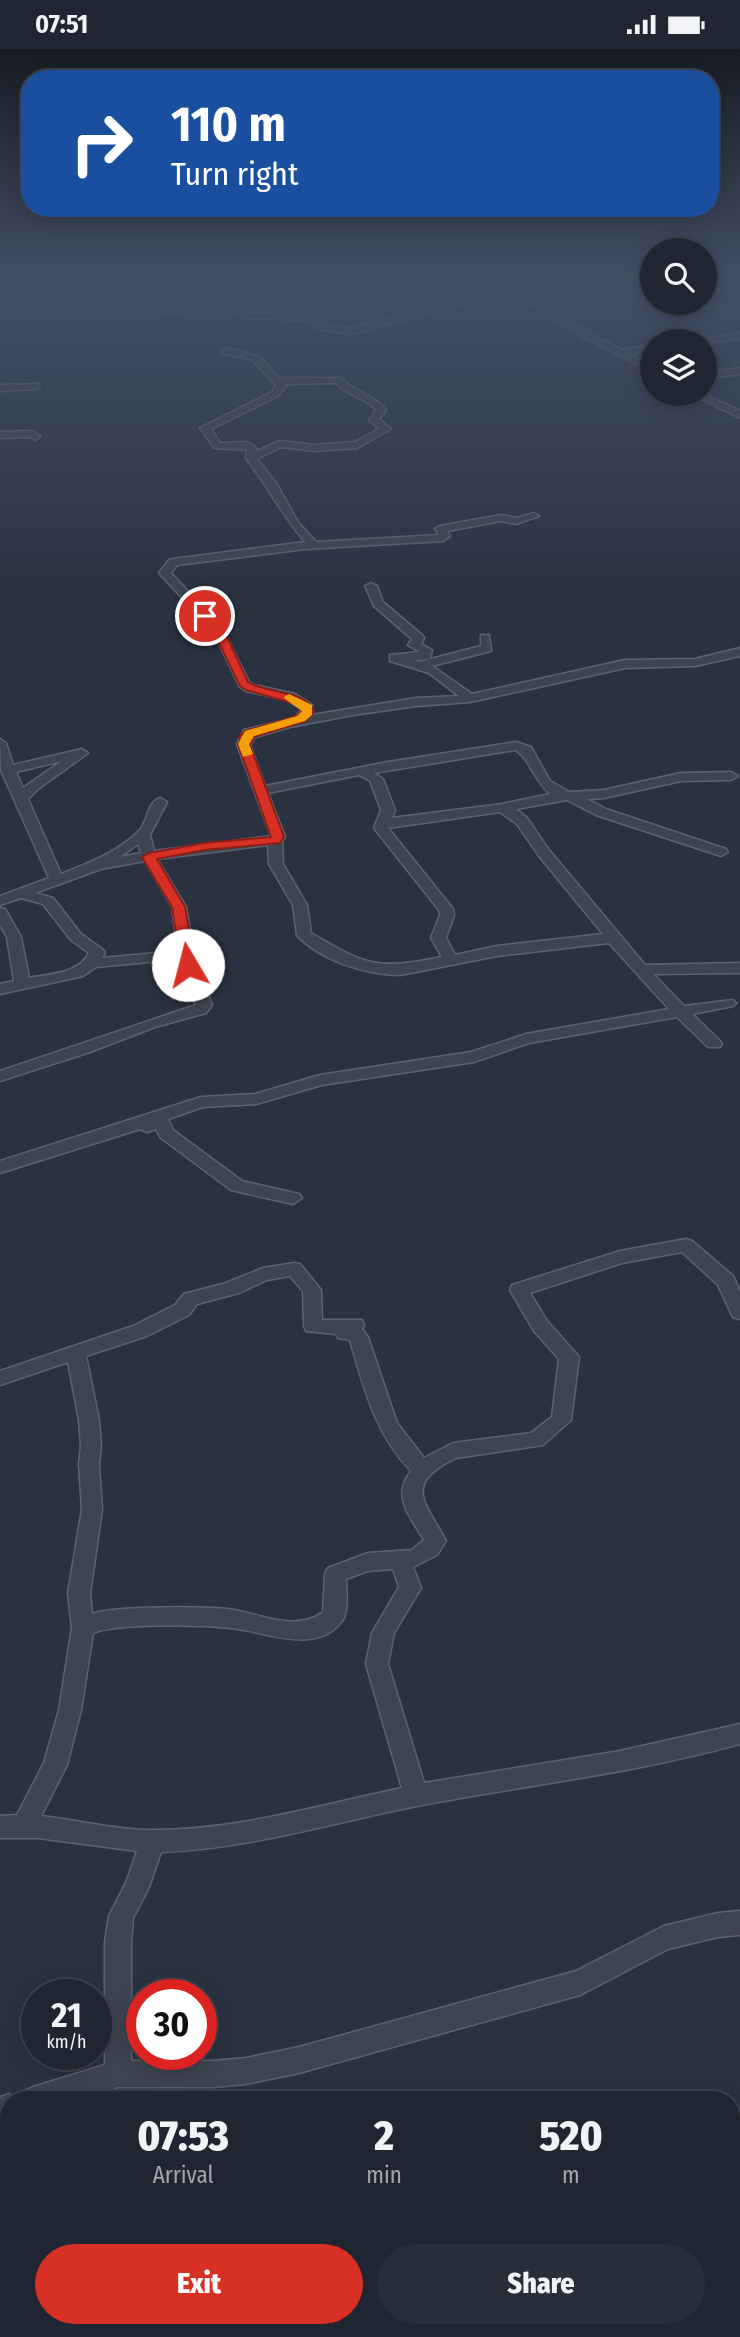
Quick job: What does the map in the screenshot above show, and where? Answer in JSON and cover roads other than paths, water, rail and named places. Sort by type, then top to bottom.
[{"type":"street","points":[[0,388],[22,387]]},
{"type":"street","points":[[251,458],[254,451],[247,445],[217,446],[205,428],[275,394],[280,387]]},
{"type":"street","points":[[251,458],[280,444],[315,448],[356,445],[386,429],[374,420],[380,410],[378,404],[345,387]]},
{"type":"street","points":[[717,404],[740,415]]},
{"type":"street","points":[[0,435],[33,434],[35,437]]},
{"type":"street","points":[[251,458],[271,482],[294,524],[310,541],[311,544],[305,546]]},
{"type":"street","points":[[301,719],[308,712],[308,708],[300,701],[244,684],[218,630],[166,573],[173,562],[188,558],[305,546],[443,538],[445,536],[440,529],[500,518],[519,521],[534,516]]},
{"type":"street","points":[[371,586],[378,604],[418,638],[414,645],[426,650],[426,656],[394,658],[420,665],[441,675],[470,698]]},
{"type":"street","points":[[420,665],[487,648],[485,638]]},
{"type":"street","points":[[611,937],[497,951],[400,970],[372,969],[348,961],[304,935],[300,905],[276,864],[275,840],[278,837],[243,744],[247,741],[245,737],[249,733],[301,719],[426,701],[470,698],[626,664],[701,663],[740,652]]},
{"type":"street","points":[[0,743],[8,770],[57,880]]},
{"type":"street","points":[[260,792],[279,786],[516,746],[526,750],[552,790],[601,813],[721,852]]},
{"type":"street","points":[[8,770],[82,753],[65,768],[30,787],[22,799]]},
{"type":"street","points":[[363,772],[376,779],[388,810],[381,828],[446,909],[447,915],[438,932],[439,941],[452,961]]},
{"type":"street","points":[[381,823],[502,808],[567,796],[604,794],[681,777],[731,776]]},
{"type":"street","points":[[98,865],[143,835],[160,801]]},
{"type":"street","points":[[502,808],[522,818],[541,850],[611,937],[677,1011],[715,1044]]},
{"type":"street","points":[[0,1076],[84,1049],[149,1024],[200,1010],[204,1005],[188,965],[179,907],[149,857],[143,835]]},
{"type":"street","points":[[0,901],[98,865],[204,846],[275,840]]},
{"type":"street","points":[[0,989],[78,973],[92,963],[97,952],[76,937],[48,901],[23,894]]},
{"type":"street","points":[[0,912],[15,937],[22,983]]},
{"type":"street","points":[[92,963],[178,955]]},
{"type":"street","points":[[640,970],[740,968]]},
{"type":"street","points":[[0,1167],[100,1137],[201,1102],[256,1099],[320,1080],[474,1056],[526,1039],[728,1003]]},
{"type":"street","points":[[100,1137],[123,1136],[161,1121],[166,1133],[237,1187],[293,1198]]},
{"type":"street","points":[[83,1628],[104,1619],[232,1619],[281,1630],[306,1630],[322,1625],[334,1616],[336,1574],[368,1562],[415,1559],[430,1550],[435,1541],[411,1498],[413,1483],[423,1470],[436,1459],[453,1451],[536,1440],[561,1420],[569,1357],[553,1344],[519,1290],[620,1257],[686,1245],[726,1281],[740,1312]]},
{"type":"street","points":[[0,1378],[76,1355],[140,1331],[182,1310],[191,1299],[232,1288],[263,1274],[294,1269],[312,1290],[313,1326],[331,1328],[345,1324],[355,1325],[345,1333],[354,1332],[359,1337],[385,1423],[405,1454],[423,1470]]},
{"type":"street","points":[[76,1355],[92,1446],[89,1465],[92,1509],[79,1594],[83,1628],[70,1710],[55,1765],[12,1826],[152,1841],[249,1833],[416,1795],[695,1747],[740,1734]]},
{"type":"street","points":[[400,1559],[410,1588],[385,1626],[377,1664],[416,1795]]},
{"type":"street","points":[[118,2074],[118,1942],[121,1916],[137,1888],[152,1841]]},
{"type":"street","points":[[62,2091],[118,2074],[213,2074],[246,2071],[299,2060],[580,1982],[664,1938],[718,1925],[740,1923]]}]
